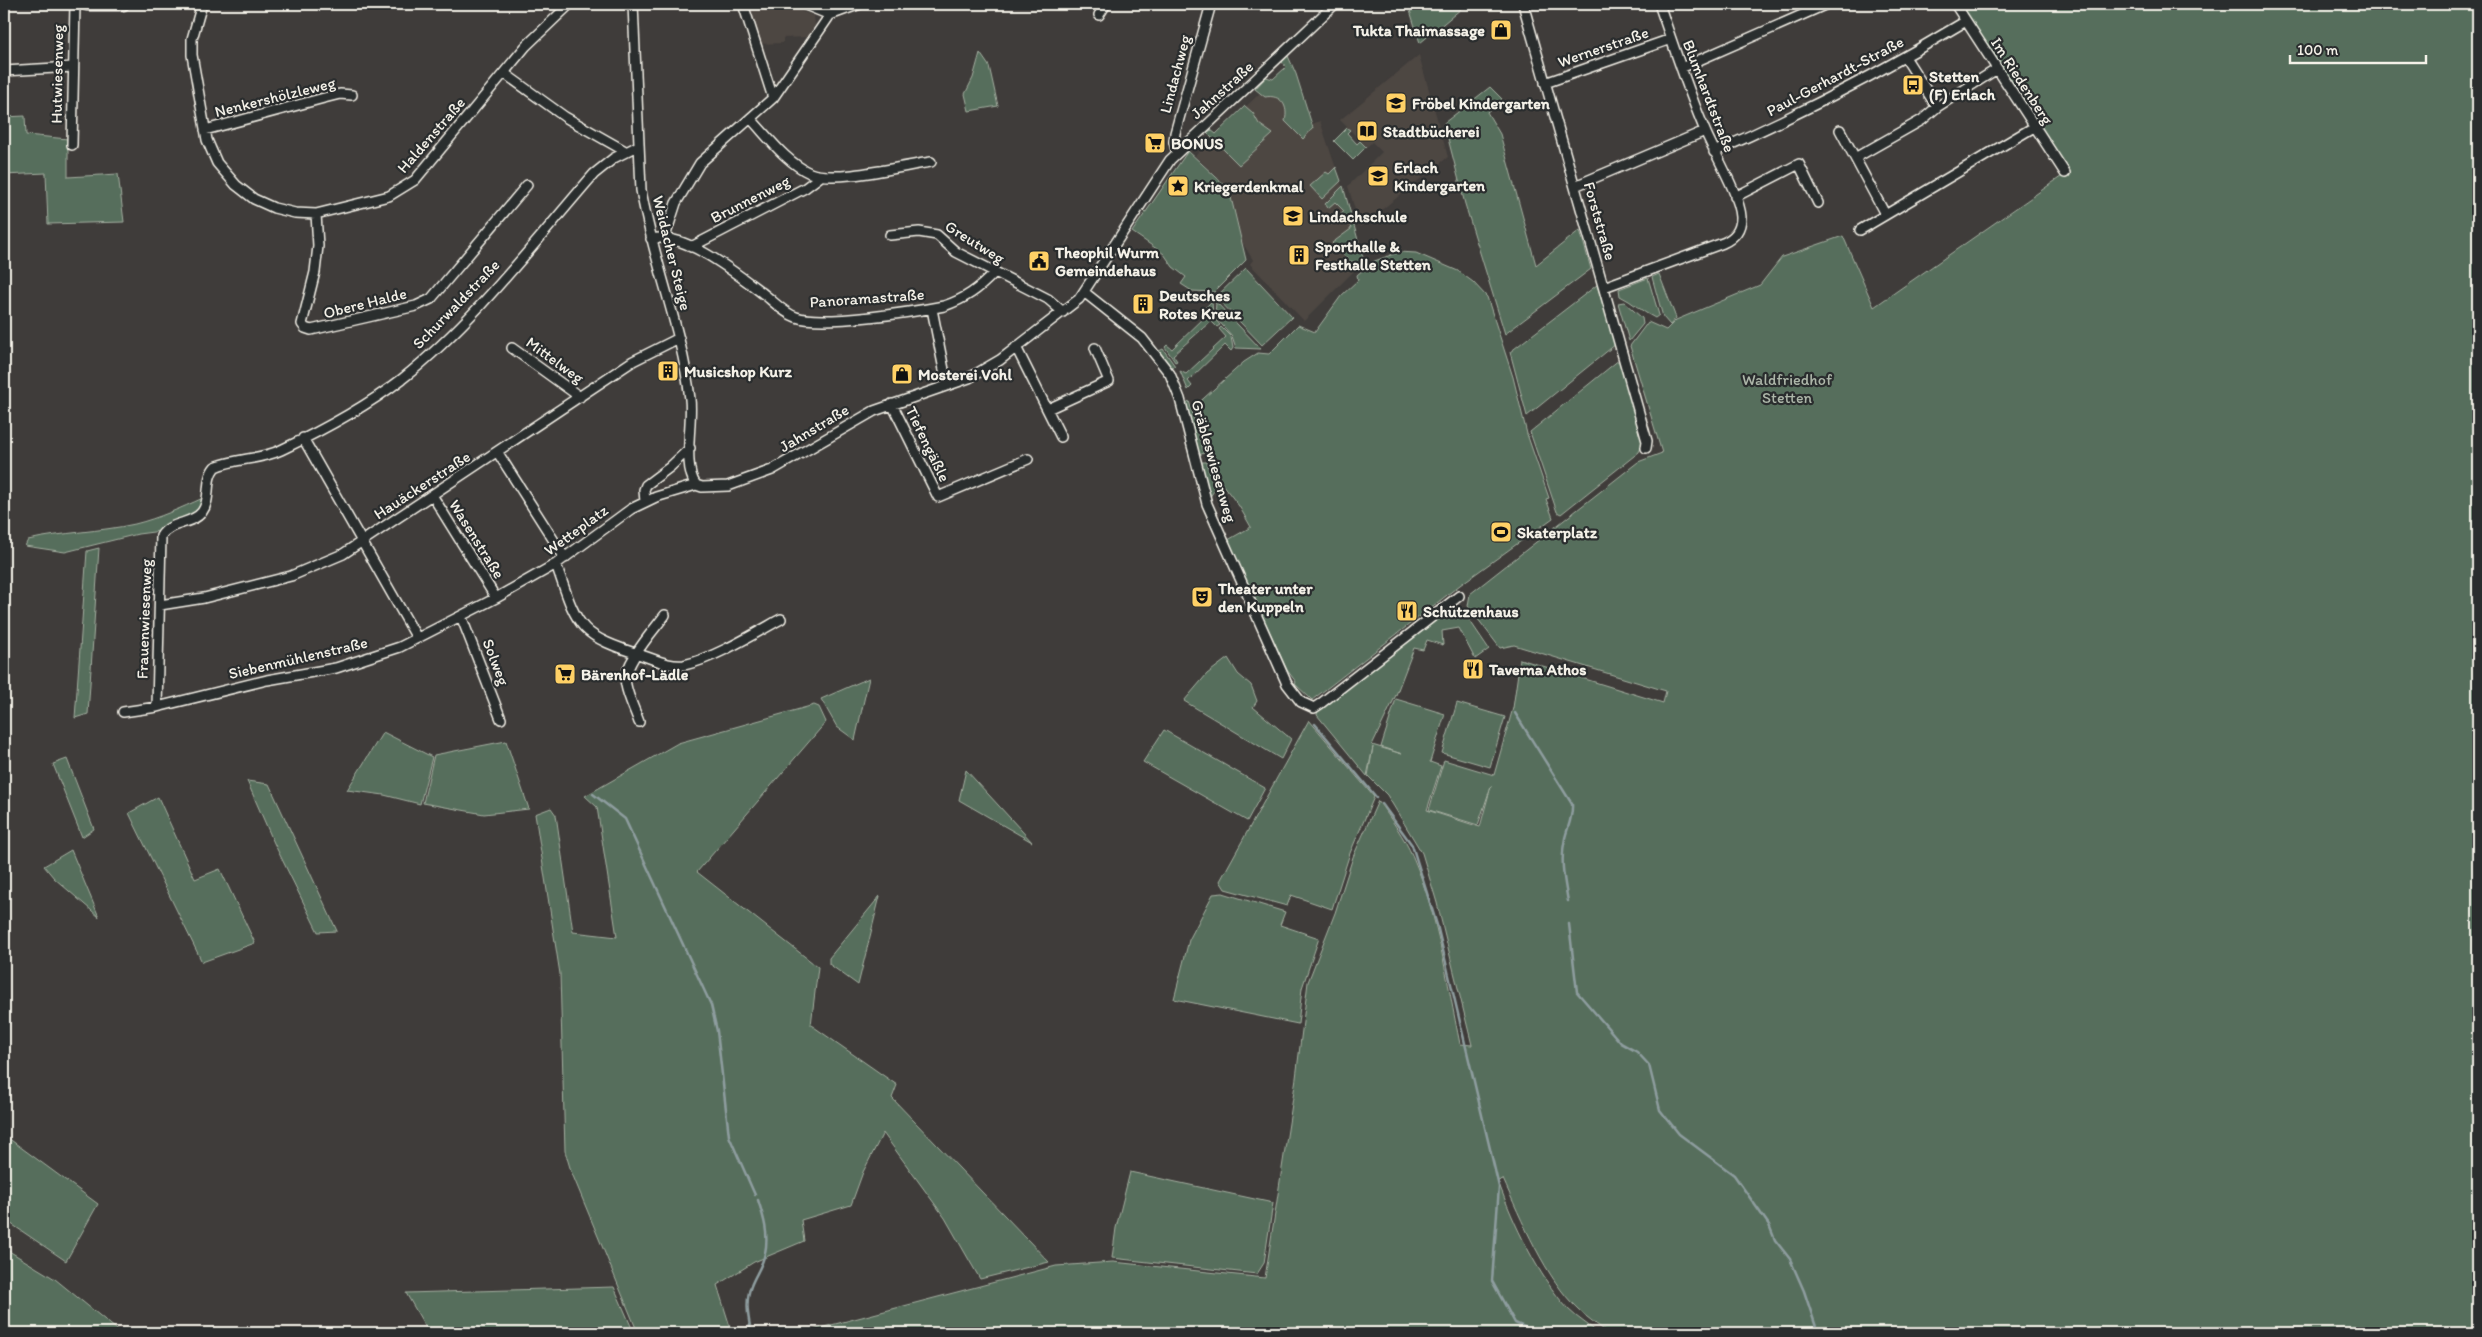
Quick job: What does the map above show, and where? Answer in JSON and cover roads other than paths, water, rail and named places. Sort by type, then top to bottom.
[{"type":"street","name":"Hutwiesenweg","points":[[72,145],[75,4]]},
{"type":"street","points":[[88,4],[122,4]]},
{"type":"street","name":"Haldenstraße","points":[[202,4],[192,39],[192,55],[212,153],[236,185],[254,199],[274,208],[295,213],[316,214],[389,196],[407,186],[424,170],[542,28],[570,4]]},
{"type":"street","name":"Weidacher Steige","points":[[633,4],[641,190],[651,239],[679,338],[690,401],[690,448]]},
{"type":"street","points":[[742,4],[773,98]]},
{"type":"street","points":[[803,4],[830,15]]},
{"type":"street","points":[[651,239],[665,237],[676,203],[690,176],[711,152],[773,98],[830,15],[842,6],[860,4]]},
{"type":"street","points":[[1099,15],[1106,4]]},
{"type":"street","name":"Lindachweg","points":[[1177,153],[1174,142],[1175,132],[1211,4]]},
{"type":"street","name":"Jahnstraße","points":[[696,485],[702,487],[728,486],[772,470],[860,419],[892,404],[981,372],[1063,312],[1084,292],[1177,153],[1335,4]]},
{"type":"street","name":"Forststraße","points":[[1523,4],[1647,441],[1646,448]]},
{"type":"street","name":"Blumhardtstraße","points":[[1604,287],[1730,240],[1739,230],[1741,215],[1735,197],[1705,131],[1659,4]]},
{"type":"street","points":[[1682,68],[1827,4]]},
{"type":"street","name":"Im Riedenberg","points":[[1955,4],[2065,173]]},
{"type":"street","name":"Paul-Gerhardt-Straße","points":[[1714,152],[1792,117],[1905,57],[1966,21]]},
{"type":"street","name":"Wernerstraße","points":[[1545,82],[1671,39]]},
{"type":"street","points":[[1905,57],[1937,107]]},
{"type":"street","points":[[4,71],[73,67]]},
{"type":"street","points":[[1855,158],[1922,120],[1937,107],[1997,69]]},
{"type":"street","points":[[504,73],[565,117],[625,151]]},
{"type":"street","name":"Nenkershölzleweg","points":[[206,130],[340,94],[352,95]]},
{"type":"street","name":"Brunnenweg","points":[[751,119],[795,163],[810,173],[821,176],[839,176],[931,162]]},
{"type":"street","points":[[1860,230],[1884,214],[2034,127]]},
{"type":"street","points":[[1840,130],[1884,214]]},
{"type":"street","points":[[1575,186],[1705,131]]},
{"type":"street","name":"Schurwaldstraße","points":[[163,532],[197,516],[202,511],[206,505],[210,475],[215,467],[270,454],[382,394],[432,353],[471,315],[594,174],[625,151],[638,146]]},
{"type":"street","points":[[1735,197],[1798,164],[1818,203]]},
{"type":"street","name":"Brunnenweg","points":[[691,246],[805,188],[821,176]]},
{"type":"street","name":"Obere Halde","points":[[316,214],[318,246],[316,272],[302,324],[311,330],[416,306],[430,299],[527,185]]},
{"type":"street","name":"Greutweg","points":[[890,236],[919,232],[937,235],[956,252],[1048,299],[1063,312]]},
{"type":"street","name":"Panoramastraße","points":[[665,237],[691,246],[796,317],[815,320],[932,309],[963,300],[984,284],[994,273]]},
{"type":"street","name":"Gräbleswiesenweg","points":[[1084,292],[1142,338],[1170,374],[1180,399],[1207,504],[1287,684],[1301,702],[1314,708],[1320,704],[1459,596]]},
{"type":"street","points":[[932,309],[947,385]]},
{"type":"street","name":"Hauäckerstraße","points":[[160,605],[204,598],[291,576],[330,561],[498,453],[646,353],[679,338]]},
{"type":"street","points":[[1016,347],[1061,437]]},
{"type":"street","name":"Mittelweg","points":[[512,348],[580,397]]},
{"type":"street","points":[[1048,409],[1109,381],[1095,348]]},
{"type":"street","name":"Tiefengäßle","points":[[892,404],[938,497],[1028,459]]},
{"type":"street","points":[[303,438],[417,638]]},
{"type":"street","points":[[690,448],[690,473],[696,485]]},
{"type":"street","points":[[645,502],[644,490],[646,485],[670,467],[690,448]]},
{"type":"street","points":[[498,453],[565,558]]},
{"type":"street","name":"Wetteplatz","points":[[525,582],[565,558],[618,518],[645,502],[696,485]]},
{"type":"street","name":"Wasenstraße","points":[[432,496],[496,598]]},
{"type":"street","name":"Frauenwiesenweg","points":[[157,708],[161,536],[163,532]]},
{"type":"street","points":[[556,564],[570,608],[589,633],[607,644],[675,666],[683,665],[728,646],[781,619]]},
{"type":"street","name":"Siebenmühlenstraße","points":[[123,712],[157,708],[267,680],[336,668],[374,657],[417,638],[525,582]]},
{"type":"street","points":[[639,722],[626,685],[625,676],[637,654],[665,615]]},
{"type":"street","name":"Solweg","points":[[461,616],[501,719]]},
{"type":"waterway","points":[[1515,713],[1572,804],[1563,854],[1568,901]]},
{"type":"waterway","points":[[1315,724],[1376,797]]},
{"type":"waterway","points":[[593,794],[625,819],[711,1005],[717,1031],[729,1136],[755,1195]]},
{"type":"waterway","points":[[1382,804],[1412,845],[1437,925],[1499,1187],[1492,1281],[1515,1323],[1538,1333]]},
{"type":"waterway","points":[[1569,924],[1577,992],[1621,1043],[1637,1052],[1649,1065],[1660,1110],[1679,1134],[1734,1175],[1769,1225],[1775,1240],[1790,1259],[1804,1291],[1818,1333]]},
{"type":"waterway","points":[[751,1332],[748,1297],[751,1286],[763,1262],[766,1246],[765,1226],[758,1200]]},
{"type":"place","name":"Tukta Thaimassage","points":[[1501,30]]},
{"type":"place","name":"Stetten (F) Erlach","points":[[1913,85]]},
{"type":"place","name":"Fröbel Kindergarten","points":[[1396,103]]},
{"type":"place","name":"Stadtbücherei","points":[[1367,131]]},
{"type":"place","name":"BONUS","points":[[1155,143]]},
{"type":"place","name":"Erlach Kindergarten","points":[[1378,176]]},
{"type":"place","name":"Kriegerdenkmal","points":[[1178,186]]},
{"type":"place","name":"Lindachschule","points":[[1293,216]]},
{"type":"place","name":"Sporthalle & Festhalle Stetten","points":[[1299,255]]},
{"type":"place","name":"Theophil Wurm Gemeindehaus","points":[[1039,261]]},
{"type":"place","name":"Deutsches Rotes Kreuz","points":[[1143,304]]},
{"type":"place","name":"Musicshop Kurz","points":[[668,371]]},
{"type":"place","name":"Mosterei Vohl","points":[[902,374]]},
{"type":"place","name":"Skaterplatz","points":[[1501,532]]},
{"type":"place","name":"Theater unter den Kuppeln","points":[[1202,597]]},
{"type":"place","name":"Schützenhaus","points":[[1407,611]]},
{"type":"place","name":"Taverna Athos","points":[[1473,669]]},
{"type":"place","name":"Bärenhof-Lädle","points":[[565,674]]},
{"type":"park label","name":"Waldfriedhof Stetten","points":[[1787,388]]}]
